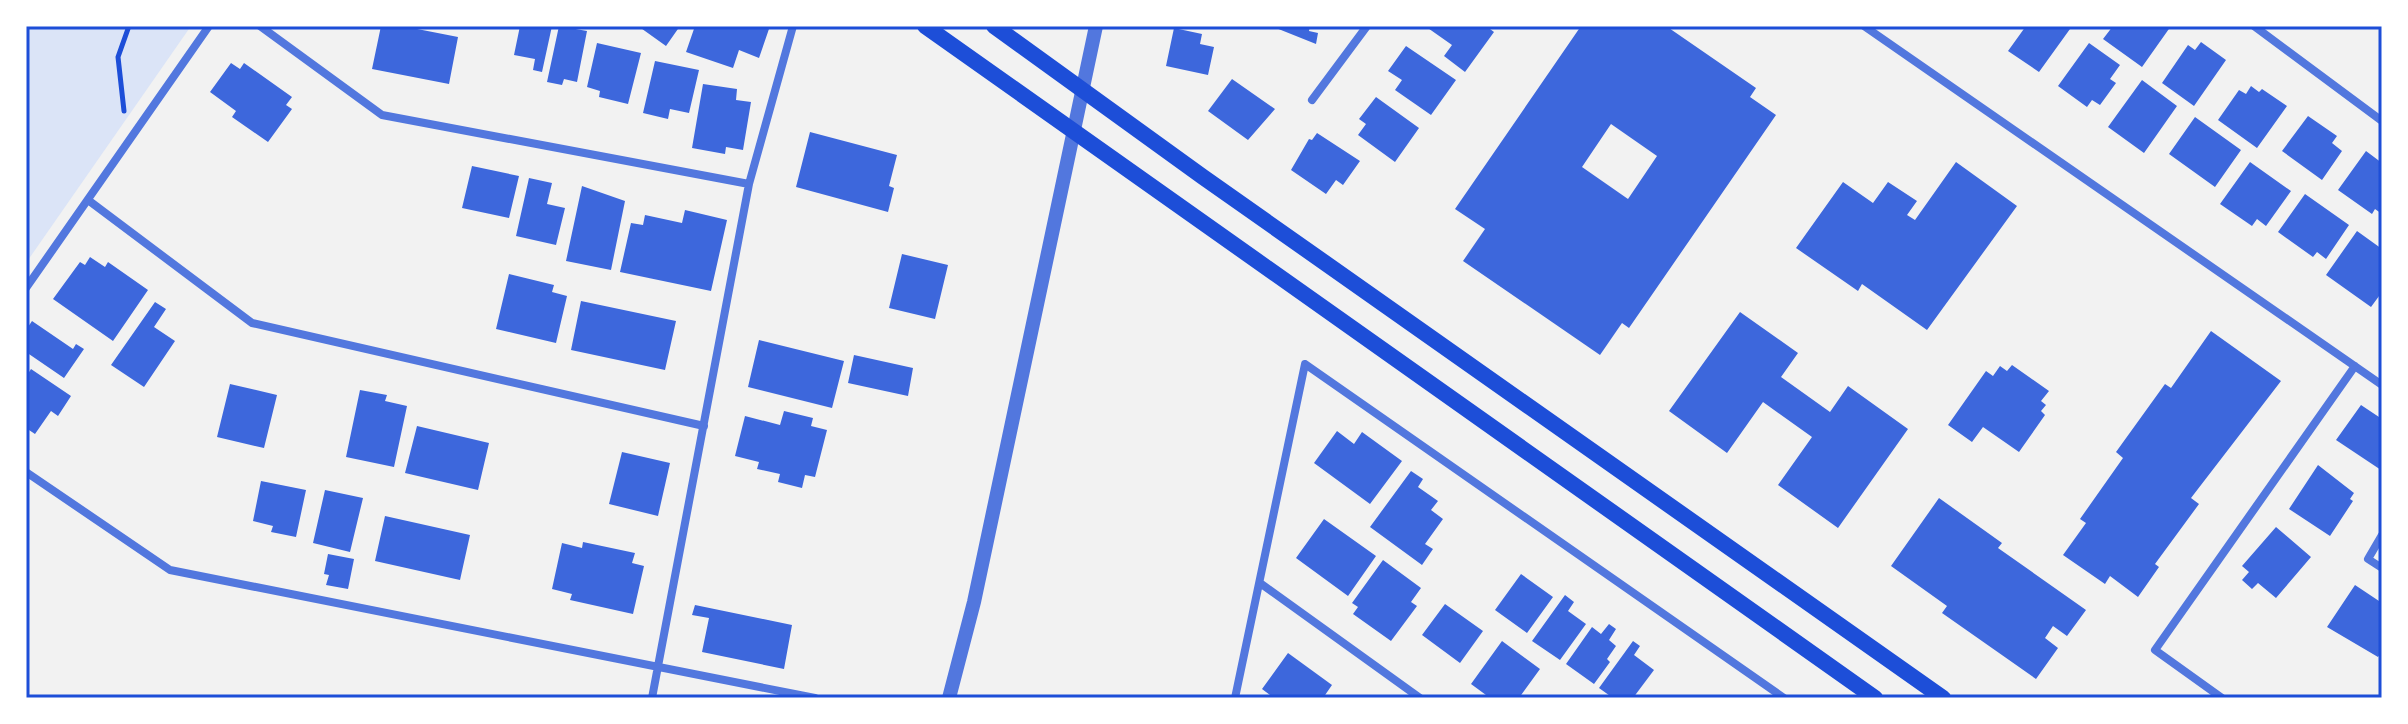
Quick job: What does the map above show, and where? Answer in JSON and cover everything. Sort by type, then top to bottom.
[{"type":"main road","points":[[925,26],[1875,698]]},
{"type":"main road","points":[[994,26],[1943,698]]},
{"type":"street","points":[[26,288],[209,26]]},
{"type":"street","points":[[260,26],[382,115],[749,184]]},
{"type":"street","points":[[652,698],[749,184],[793,26]]},
{"type":"street","points":[[949,698],[974,602],[1096,26]]},
{"type":"street","points":[[1312,100],[1367,26]]},
{"type":"street","points":[[1864,26],[2382,385]]},
{"type":"street","points":[[2254,26],[2382,121]]},
{"type":"street","points":[[88,200],[252,323],[704,426]]},
{"type":"street","points":[[1235,698],[1305,364],[1784,698]]},
{"type":"street","points":[[2222,698],[2155,650],[2355,366]]},
{"type":"street","points":[[26,472],[170,570],[660,664],[815,698]]},
{"type":"street","points":[[2382,535],[2368,559],[2382,568]]},
{"type":"street","points":[[1260,583],[1420,698]]},
{"type":"path","points":[[125,121],[118,57],[129,26]]},
{"type":"shaded area","points":[[26,26],[191,26],[26,263]]},
{"type":"building","points":[[381,26],[402,26],[458,37],[449,84],[372,69]]},
{"type":"building","points":[[520,26],[552,26],[542,72],[533,70],[535,59],[514,55]]},
{"type":"building","points":[[559,26],[587,31],[577,82],[564,79],[562,85],[547,82]]},
{"type":"building","points":[[638,26],[680,26],[666,46]]},
{"type":"building","points":[[695,26],[770,26],[759,58],[739,50],[733,68],[686,52]]},
{"type":"building","points":[[1271,26],[1310,26],[1309,31],[1318,33],[1316,44]]},
{"type":"building","points":[[1425,26],[1486,26],[1494,32],[1465,72],[1444,56],[1452,45]]},
{"type":"building","points":[[1581,26],[1666,26],[1756,88],[1750,97],[1776,115],[1629,328],[1622,323],[1600,355],[1463,261],[1485,229],[1455,209]],"holes":[[[1611,124],[1657,156],[1628,199],[1582,167]]]},
{"type":"building","points":[[2026,26],[2065,26],[2070,29],[2039,72],[2008,51]]},
{"type":"building","points":[[2113,26],[2120,29],[2123,26],[2171,26],[2142,67],[2103,39]]},
{"type":"building","points":[[1174,28],[1202,34],[1200,44],[1214,47],[1208,75],[1166,66]]},
{"type":"building","points":[[2201,42],[2226,60],[2194,106],[2162,83],[2188,45],[2195,50]]},
{"type":"building","points":[[597,43],[641,53],[628,104],[599,97],[600,91],[587,87]]},
{"type":"building","points":[[2089,43],[2120,65],[2110,79],[2116,83],[2100,105],[2092,100],[2087,107],[2058,86]]},
{"type":"building","points":[[1406,46],[1456,80],[1431,115],[1395,90],[1402,80],[1388,71]]},
{"type":"building","points":[[655,61],[699,70],[689,113],[670,109],[668,119],[643,113]]},
{"type":"building","points":[[231,63],[240,69],[244,63],[292,97],[286,105],[292,109],[268,142],[232,117],[236,111],[210,92]]},
{"type":"building","points":[[1232,79],[1275,109],[1248,140],[1208,111]]},
{"type":"building","points":[[2142,80],[2177,106],[2144,153],[2108,127]]},
{"type":"building","points":[[703,84],[737,89],[736,100],[751,102],[743,150],[726,147],[725,154],[692,148]]},
{"type":"building","points":[[2251,86],[2259,92],[2262,89],[2287,106],[2257,148],[2218,120],[2239,90],[2246,94]]},
{"type":"building","points":[[1376,97],[1419,128],[1395,162],[1358,135],[1366,124],[1359,119]]},
{"type":"building","points":[[2308,116],[2337,136],[2332,143],[2342,151],[2322,180],[2282,151]]},
{"type":"building","points":[[2195,117],[2241,150],[2215,187],[2169,154]]},
{"type":"building","points":[[810,132],[897,155],[889,186],[894,188],[888,212],[796,187]]},
{"type":"building","points":[[1317,133],[1360,161],[1343,185],[1336,180],[1326,194],[1291,170],[1309,139],[1312,140]]},
{"type":"building","points":[[2366,151],[2382,163],[2382,214],[2375,209],[2372,214],[2338,190]]},
{"type":"building","points":[[1956,162],[2017,206],[1927,330],[1862,284],[1858,291],[1796,248],[1843,182],[1873,203],[1888,182],[1917,201],[1907,215],[1915,220]]},
{"type":"building","points":[[2250,162],[2291,191],[2266,226],[2257,219],[2252,226],[2220,204]]},
{"type":"building","points":[[472,166],[519,176],[509,218],[462,208]]},
{"type":"building","points":[[529,178],[552,183],[547,204],[565,208],[556,245],[516,236]]},
{"type":"building","points":[[582,186],[625,201],[611,270],[566,261]]},
{"type":"building","points":[[2305,194],[2349,225],[2326,259],[2317,252],[2313,257],[2278,232]]},
{"type":"building","points":[[685,210],[727,220],[711,291],[620,272],[631,223],[643,225],[645,215],[682,223]]},
{"type":"building","points":[[2357,231],[2382,249],[2382,292],[2371,307],[2326,275]]},
{"type":"building","points":[[902,254],[948,265],[935,319],[889,308]]},
{"type":"building","points":[[90,257],[105,267],[108,262],[148,290],[113,341],[53,299],[80,262],[85,265]]},
{"type":"building","points":[[509,274],[554,285],[552,292],[567,296],[556,343],[496,329]]},
{"type":"building","points":[[581,301],[676,321],[665,370],[571,350]]},
{"type":"building","points":[[155,302],[166,309],[154,327],[175,341],[144,387],[111,365]]},
{"type":"building","points":[[1740,312],[1798,353],[1781,377],[1830,412],[1848,386],[1908,429],[1838,528],[1778,485],[1812,437],[1763,402],[1727,453],[1669,411]]},
{"type":"building","points":[[32,321],[73,349],[76,344],[84,349],[64,378],[26,352],[26,330]]},
{"type":"building","points":[[2211,331],[2281,381],[2191,498],[2199,504],[2155,564],[2159,567],[2138,597],[2110,576],[2105,584],[2063,555],[2086,523],[2080,519],[2123,458],[2116,452],[2165,384],[2171,388]]},
{"type":"building","points":[[759,340],[844,361],[832,408],[748,387]]},
{"type":"building","points":[[854,355],[913,368],[908,396],[848,383]]},
{"type":"building","points":[[2012,365],[2049,391],[2041,401],[2046,405],[2041,411],[2045,415],[2019,452],[1983,427],[1972,442],[1948,425],[1986,371],[1993,376],[2000,366],[2007,371]]},
{"type":"building","points":[[31,369],[71,396],[58,416],[51,411],[35,434],[26,428],[26,377]]},
{"type":"building","points":[[230,384],[277,395],[264,448],[217,437]]},
{"type":"building","points":[[360,390],[387,395],[385,401],[407,406],[394,467],[346,457]]},
{"type":"building","points":[[2361,405],[2382,419],[2381,470],[2336,440]]},
{"type":"building","points":[[784,411],[813,418],[811,426],[827,430],[815,477],[805,475],[802,488],[778,482],[780,474],[757,469],[759,462],[735,456],[745,416],[780,425]]},
{"type":"building","points":[[417,426],[489,443],[478,490],[405,473]]},
{"type":"building","points":[[1337,431],[1354,444],[1362,432],[1402,461],[1370,504],[1314,463]]},
{"type":"building","points":[[622,452],[670,463],[658,516],[609,504]]},
{"type":"building","points":[[2318,465],[2354,493],[2350,499],[2353,501],[2330,536],[2289,509]]},
{"type":"building","points":[[1411,471],[1423,479],[1418,487],[1438,501],[1431,510],[1443,519],[1425,544],[1433,549],[1422,565],[1370,527]]},
{"type":"building","points":[[261,481],[306,490],[296,537],[271,532],[273,526],[253,521]]},
{"type":"building","points":[[325,490],[363,498],[350,552],[313,543]]},
{"type":"building","points":[[1939,498],[2002,543],[1998,548],[2086,610],[2067,636],[2053,626],[2045,638],[2058,648],[2036,679],[1942,613],[1947,606],[1891,566]]},
{"type":"building","points":[[385,516],[470,535],[460,580],[375,561]]},
{"type":"building","points":[[1324,519],[1376,556],[1348,596],[1296,558]]},
{"type":"building","points":[[2276,527],[2311,557],[2276,598],[2258,583],[2252,589],[2242,580],[2249,572],[2242,566]]},
{"type":"building","points":[[583,542],[635,553],[632,563],[644,566],[633,614],[570,600],[572,594],[552,589],[562,543],[582,548]]},
{"type":"building","points":[[328,554],[354,559],[348,589],[326,585],[329,575],[324,574]]},
{"type":"building","points":[[1383,560],[1421,588],[1411,602],[1417,606],[1391,641],[1353,614],[1358,607],[1352,603]]},
{"type":"building","points":[[1521,574],[1553,597],[1527,633],[1495,610]]},
{"type":"building","points":[[2355,585],[2382,603],[2382,651],[2378,657],[2327,627]]},
{"type":"building","points":[[1565,595],[1574,602],[1568,611],[1586,624],[1560,660],[1532,641]]},
{"type":"building","points":[[1445,604],[1483,631],[1460,663],[1422,635]]},
{"type":"building","points":[[695,605],[792,625],[784,669],[702,652],[709,618],[692,615]]},
{"type":"building","points":[[1609,624],[1616,629],[1609,640],[1616,646],[1607,659],[1610,662],[1594,684],[1566,664],[1592,627],[1601,634]]},
{"type":"building","points":[[1502,641],[1540,669],[1519,698],[1484,698],[1486,695],[1471,684]]},
{"type":"building","points":[[1633,641],[1640,646],[1634,655],[1654,670],[1633,698],[1613,698],[1599,688]]},
{"type":"building","points":[[1288,653],[1332,685],[1323,698],[1274,698],[1262,689]]}]
